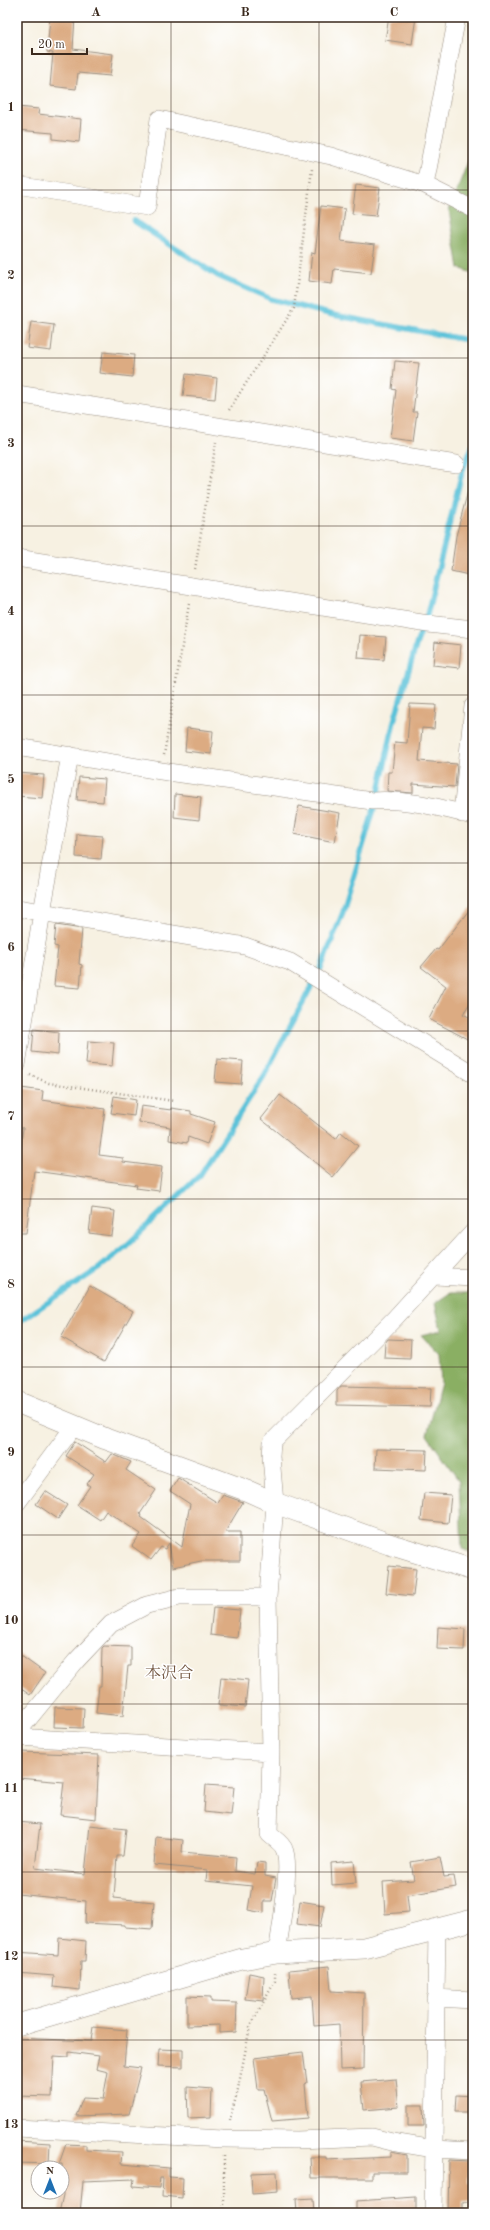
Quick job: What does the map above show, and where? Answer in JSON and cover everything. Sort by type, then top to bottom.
[{"type":"street","points":[[425,185],[457,17]]},
{"type":"street","points":[[17,186],[147,207],[160,119],[315,152],[425,185],[473,209]]},
{"type":"street","points":[[17,394],[456,464]]},
{"type":"street","points":[[17,558],[424,623],[473,629]]},
{"type":"street","points":[[17,747],[161,771],[417,804],[467,815],[473,706]]},
{"type":"street","points":[[20,1068],[42,912],[70,755]]},
{"type":"street","points":[[17,908],[245,946],[290,962],[473,1074]]},
{"type":"street","points":[[277,1953],[284,1906],[286,1864],[284,1849],[269,1834],[271,1752],[268,1597],[275,1503],[271,1456],[272,1442],[396,1318],[473,1232]]},
{"type":"street","points":[[435,1276],[473,1278]]},
{"type":"street","points":[[17,1402],[106,1439],[248,1490],[275,1503],[389,1544],[473,1570]]},
{"type":"street","points":[[17,1503],[75,1425]]},
{"type":"street","points":[[17,1733],[76,1661],[111,1624],[147,1605],[179,1597],[268,1597]]},
{"type":"street","points":[[17,1737],[271,1752]]},
{"type":"street","points":[[17,2025],[242,1959],[277,1953],[364,1948],[473,1920]]},
{"type":"street","points":[[433,2213],[437,1929]]},
{"type":"street","points":[[435,1998],[473,2000]]},
{"type":"street","points":[[17,2128],[223,2139],[297,2140],[372,2137],[434,2149],[473,2151]]},
{"type":"path","points":[[161,771],[218,427],[294,308],[315,152]]},
{"type":"path","points":[[20,1068],[49,1083],[174,1101]]},
{"type":"path","points":[[224,2213],[223,2139],[237,2094],[250,2027],[275,1981],[277,1953]]},
{"type":"green space","points":[[473,149],[473,273],[459,268],[449,210]]},
{"type":"green space","points":[[450,1293],[473,1293],[473,1553],[462,1549],[459,1481],[427,1435],[441,1383],[439,1354],[421,1335],[441,1330],[435,1303]]},
{"type":"building","points":[[50,17],[75,17],[73,49],[113,54],[110,76],[78,73],[76,89],[50,86],[53,53],[47,52]]},
{"type":"building","points":[[389,17],[416,17],[412,44],[385,40]]},
{"type":"building","points":[[17,107],[39,109],[38,114],[81,119],[79,142],[53,139],[53,133],[17,130]]},
{"type":"building","points":[[356,185],[380,188],[376,216],[352,214]]},
{"type":"building","points":[[321,206],[345,209],[341,241],[375,245],[371,273],[334,269],[332,284],[309,281],[312,252],[315,253]]},
{"type":"building","points":[[31,322],[54,325],[51,351],[27,348]]},
{"type":"building","points":[[103,352],[134,355],[132,377],[100,373]]},
{"type":"building","points":[[395,361],[419,363],[413,412],[417,412],[413,441],[390,438],[396,390],[392,389]]},
{"type":"building","points":[[186,374],[217,378],[215,399],[183,396]]},
{"type":"building","points":[[468,491],[473,492],[473,576],[451,571],[456,536]]},
{"type":"building","points":[[360,635],[386,637],[384,660],[358,658]]},
{"type":"building","points":[[435,642],[461,645],[459,668],[433,665]]},
{"type":"building","points":[[410,704],[436,705],[434,729],[422,728],[419,761],[457,764],[455,787],[413,784],[413,793],[387,791],[388,772],[392,772],[395,742],[407,743]]},
{"type":"building","points":[[187,728],[213,731],[211,754],[185,751]]},
{"type":"building","points":[[18,773],[44,775],[42,798],[17,796]]},
{"type":"building","points":[[79,777],[105,779],[103,802],[77,800]]},
{"type":"building","points":[[175,794],[201,797],[199,820],[174,817]]},
{"type":"building","points":[[299,806],[340,813],[335,842],[294,834]]},
{"type":"building","points":[[77,834],[103,836],[101,859],[76,857]]},
{"type":"building","points":[[473,905],[473,998],[463,1014],[473,1019],[473,1042],[429,1019],[446,986],[421,967],[436,949],[438,950]]},
{"type":"building","points":[[56,925],[82,929],[79,964],[82,965],[80,988],[54,986],[58,947],[54,946]]},
{"type":"building","points":[[34,1029],[59,1032],[58,1055],[32,1052]]},
{"type":"building","points":[[88,1041],[114,1043],[112,1066],[86,1064]]},
{"type":"building","points":[[217,1059],[243,1061],[241,1084],[215,1082]]},
{"type":"building","points":[[21,1088],[43,1091],[42,1100],[105,1109],[99,1155],[123,1158],[123,1162],[162,1167],[159,1191],[136,1188],[137,1185],[34,1171],[26,1233],[17,1233],[17,1176],[23,1128],[17,1127]]},
{"type":"building","points":[[280,1095],[336,1139],[341,1132],[358,1146],[333,1177],[261,1119]]},
{"type":"building","points":[[114,1096],[136,1100],[134,1116],[111,1113]]},
{"type":"building","points":[[141,1106],[191,1111],[191,1114],[215,1122],[207,1144],[188,1137],[187,1143],[169,1140],[170,1127],[139,1122]]},
{"type":"building","points":[[92,1208],[115,1211],[112,1236],[89,1233]]},
{"type":"building","points":[[90,1286],[133,1311],[104,1362],[61,1337]]},
{"type":"building","points":[[388,1339],[411,1340],[410,1359],[384,1358],[385,1343]]},
{"type":"building","points":[[341,1386],[431,1388],[430,1407],[337,1405],[337,1391]]},
{"type":"building","points":[[75,1442],[106,1462],[112,1454],[131,1462],[126,1470],[156,1490],[140,1514],[142,1515],[141,1517],[182,1547],[190,1504],[170,1491],[178,1478],[218,1503],[223,1495],[243,1502],[225,1532],[240,1532],[240,1561],[201,1561],[173,1567],[169,1543],[165,1549],[161,1547],[151,1560],[132,1546],[141,1534],[106,1511],[100,1520],[77,1505],[90,1486],[87,1484],[94,1474],[66,1456]]},
{"type":"building","points":[[376,1449],[427,1450],[426,1470],[375,1468]]},
{"type":"building","points":[[45,1491],[67,1505],[58,1519],[36,1504]]},
{"type":"building","points":[[424,1493],[451,1495],[448,1523],[421,1520]]},
{"type":"building","points":[[389,1566],[416,1569],[413,1596],[386,1593]]},
{"type":"building","points":[[213,1608],[240,1610],[237,1638],[210,1635]]},
{"type":"building","points":[[438,1627],[465,1629],[464,1650],[437,1649]]},
{"type":"building","points":[[104,1646],[131,1647],[131,1666],[128,1666],[123,1716],[96,1713],[99,1686],[101,1686],[102,1648]]},
{"type":"building","points":[[17,1653],[45,1673],[30,1695],[17,1686]]},
{"type":"building","points":[[221,1677],[248,1680],[245,1707],[218,1705]]},
{"type":"building","points":[[55,1707],[84,1708],[83,1728],[54,1727]]},
{"type":"building","points":[[21,1752],[99,1755],[96,1819],[60,1815],[64,1782],[18,1778]]},
{"type":"building","points":[[206,1785],[234,1787],[231,1815],[204,1812]]},
{"type":"building","points":[[17,1822],[40,1824],[35,1868],[85,1874],[90,1825],[126,1829],[123,1856],[117,1856],[114,1898],[154,1902],[152,1929],[125,1927],[125,1925],[85,1923],[86,1901],[17,1894]]},
{"type":"building","points":[[156,1837],[183,1840],[182,1852],[236,1857],[235,1871],[255,1874],[257,1862],[265,1863],[265,1876],[276,1878],[272,1901],[264,1901],[264,1913],[248,1910],[252,1886],[206,1881],[207,1870],[154,1865]]},
{"type":"building","points":[[440,1857],[444,1877],[454,1876],[456,1887],[407,1895],[409,1912],[385,1914],[383,1882],[414,1880],[411,1862]]},
{"type":"building","points":[[354,1861],[356,1883],[332,1885],[331,1863]]},
{"type":"building","points":[[300,1901],[324,1905],[320,1927],[297,1924]]},
{"type":"building","points":[[59,1938],[86,1941],[85,1961],[81,1961],[80,1990],[53,1987],[54,1976],[17,1973],[17,1952],[58,1955]]},
{"type":"building","points":[[329,1966],[331,1991],[364,1993],[363,2069],[340,2070],[339,2024],[314,2026],[312,1996],[291,1998],[289,1970]]},
{"type":"building","points":[[249,1973],[264,1976],[263,2001],[245,1999]]},
{"type":"building","points":[[187,1996],[211,1997],[211,2002],[237,2003],[236,2032],[220,2033],[220,2025],[187,2026]]},
{"type":"building","points":[[93,2027],[127,2030],[124,2066],[141,2068],[129,2114],[76,2116],[83,2098],[103,2099],[108,2072],[96,2069],[99,2056],[69,2052],[69,2057],[54,2056],[52,2097],[17,2096],[17,2038],[91,2041]]},
{"type":"building","points":[[159,2049],[183,2050],[183,2067],[158,2066]]},
{"type":"building","points":[[303,2052],[307,2083],[305,2084],[308,2118],[272,2121],[264,2089],[258,2089],[254,2058]]},
{"type":"building","points":[[396,2079],[399,2107],[364,2110],[361,2082]]},
{"type":"building","points":[[187,2087],[212,2089],[211,2117],[188,2118]]},
{"type":"building","points":[[456,2095],[473,2096],[473,2112],[455,2112]]},
{"type":"building","points":[[408,2105],[423,2105],[424,2126],[408,2126]]},
{"type":"building","points":[[17,2141],[50,2143],[49,2160],[30,2160],[30,2163],[17,2163]]},
{"type":"building","points":[[66,2144],[86,2145],[86,2150],[122,2152],[121,2164],[169,2168],[169,2177],[183,2178],[182,2198],[162,2196],[163,2178],[160,2178],[159,2188],[133,2186],[134,2179],[83,2181],[80,2213],[59,2213],[62,2200],[70,2200],[70,2160],[60,2160]]},
{"type":"building","points":[[391,2152],[407,2155],[407,2172],[372,2172],[372,2178],[311,2178],[310,2157],[326,2157],[326,2160],[391,2157]]},
{"type":"building","points":[[449,2160],[469,2161],[468,2183],[473,2183],[473,2203],[463,2202],[463,2213],[448,2213]]},
{"type":"building","points":[[277,2172],[278,2192],[252,2194],[251,2173]]},
{"type":"building","points":[[416,2197],[416,2213],[356,2213],[356,2201]]},
{"type":"building","points":[[313,2198],[314,2213],[297,2213],[296,2199]]},
{"type":"waterway","points":[[134,221],[218,276],[271,299],[333,315],[473,341]]},
{"type":"waterway","points":[[17,1323],[98,1269],[126,1246],[200,1175],[264,1076],[321,968],[343,912],[378,796],[394,721],[417,642],[426,619],[462,472],[473,445]]},
{"type":"district","name":"本沢合","points":[[169,1672]]}]
